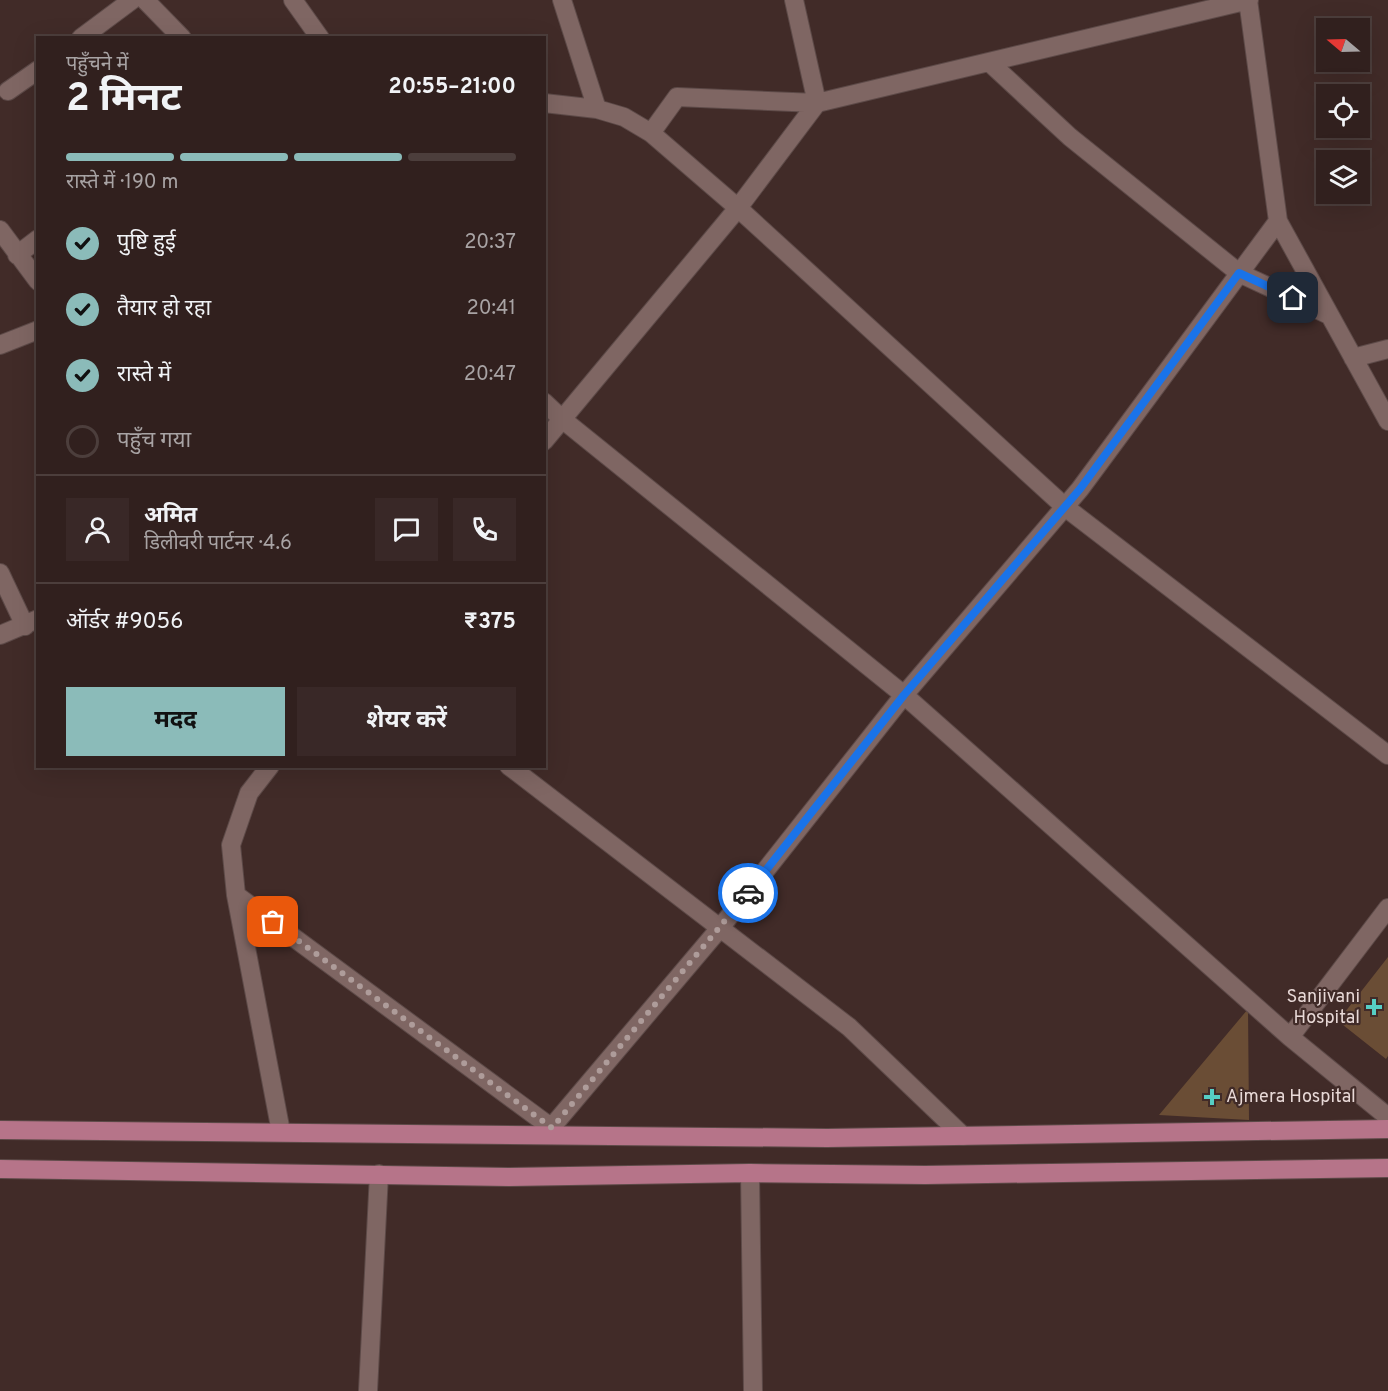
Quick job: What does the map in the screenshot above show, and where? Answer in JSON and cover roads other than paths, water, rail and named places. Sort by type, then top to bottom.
[{"type":"main road","points":[[0,1130],[548,1132],[816,1137],[1388,1129]]},
{"type":"main road","points":[[0,1169],[509,1177],[750,1173],[925,1175],[1388,1168]]},
{"type":"street","points":[[84,36],[132,0]]},
{"type":"street","points":[[145,0],[180,36]]},
{"type":"street","points":[[293,0],[319,36]]},
{"type":"street","points":[[562,0],[597,109]]},
{"type":"street","points":[[546,439],[738,208],[817,103],[794,0]]},
{"type":"street","points":[[651,133],[677,98],[817,103],[1249,0],[1278,221],[1388,421]]},
{"type":"street","points":[[989,62],[1070,137],[1239,273],[1329,315]]},
{"type":"street","points":[[8,91],[36,71]]},
{"type":"street","points":[[546,103],[597,109],[624,117],[651,133],[738,208],[1065,507],[1388,755]]},
{"type":"street","points":[[236,895],[548,1132],[720,928],[904,695],[1065,507],[1278,221]]},
{"type":"street","points":[[0,230],[36,279]]},
{"type":"street","points":[[17,255],[36,241]]},
{"type":"street","points":[[0,345],[36,331]]},
{"type":"street","points":[[1353,357],[1388,349]]},
{"type":"street","points":[[546,404],[904,695],[1290,1037],[1388,1117]]},
{"type":"street","points":[[0,573],[31,622],[0,635]]},
{"type":"street","points":[[268,768],[249,793],[231,845],[236,895],[281,1132]]},
{"type":"street","points":[[511,768],[849,1027],[963,1136]]},
{"type":"street","points":[[1290,1037],[1388,908]]},
{"type":"street","points":[[750,1173],[753,1391]]},
{"type":"street","points":[[368,1391],[379,1174]]},
{"type":"place","name":"Sanjivani Hospital","points":[[1374,1007]]},
{"type":"place","name":"Ajmera Hospital","points":[[1212,1097]]}]
